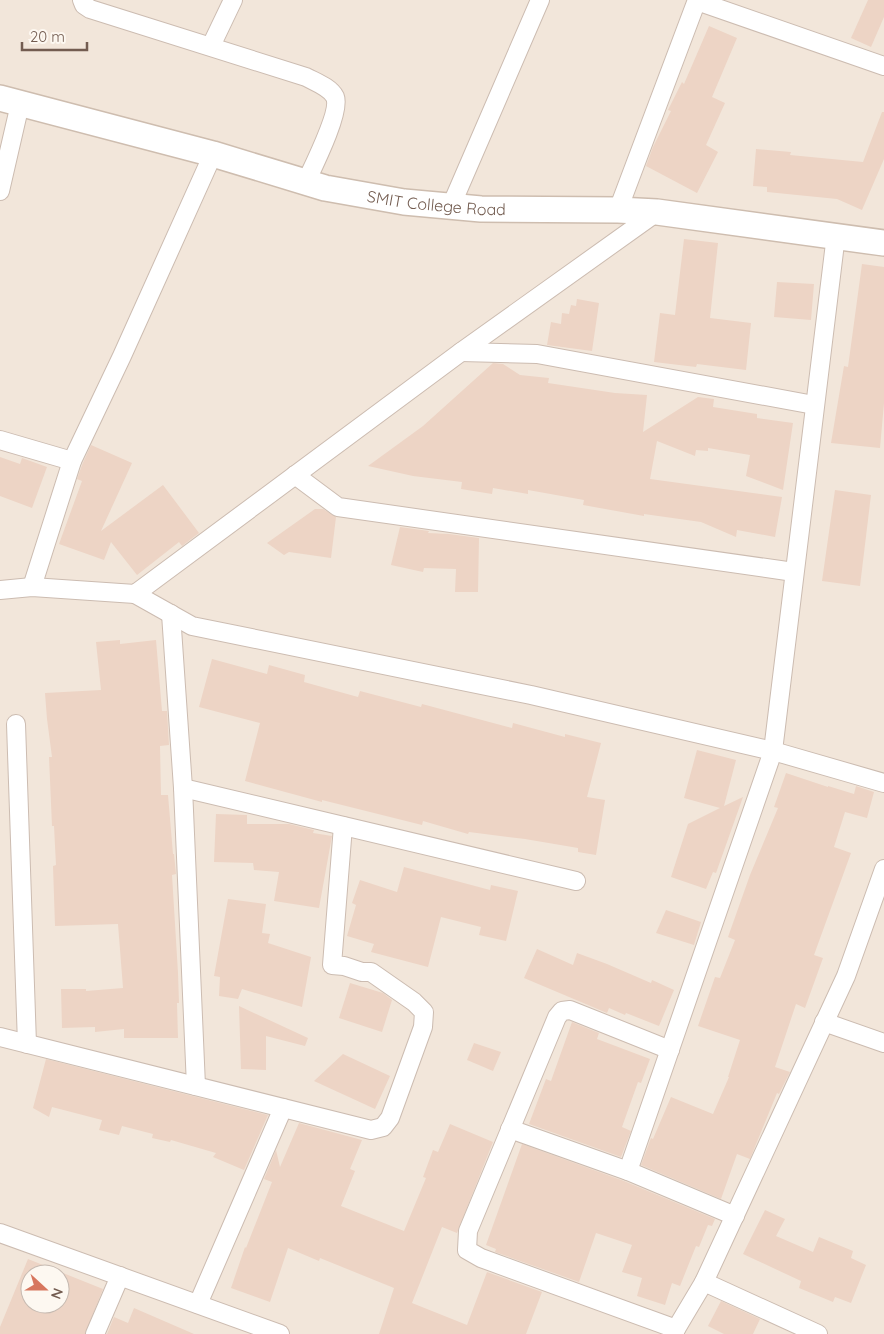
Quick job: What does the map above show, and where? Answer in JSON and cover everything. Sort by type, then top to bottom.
[{"type":"main road","name":"SMIT College Road","points":[[10,101],[213,154],[325,188],[404,202],[481,209],[657,212],[884,243]]},
{"type":"street","points":[[82,0],[84,5],[90,9],[211,46],[306,77],[323,85],[335,96],[336,105],[331,125],[306,182]]},
{"type":"street","points":[[211,46],[233,0]]},
{"type":"street","points":[[452,206],[540,0]]},
{"type":"street","points":[[618,210],[697,0],[884,66]]},
{"type":"street","points":[[0,191],[10,101]]},
{"type":"street","points":[[32,587],[72,462],[213,154]]},
{"type":"street","points":[[135,594],[460,352],[657,212]]},
{"type":"street","points":[[628,1171],[773,751],[836,236]]},
{"type":"street","points":[[460,352],[537,354],[814,405]]},
{"type":"street","points":[[0,440],[72,462]]},
{"type":"street","points":[[296,475],[338,507],[794,572]]},
{"type":"street","points":[[0,590],[32,587],[135,594],[192,626],[532,695],[773,751],[884,783]]},
{"type":"street","points":[[171,614],[183,788],[196,1086]]},
{"type":"street","points":[[16,724],[27,1044]]},
{"type":"street","points":[[183,788],[576,881]]},
{"type":"street","points":[[0,1037],[371,1130],[383,1127],[390,1118],[423,1027],[424,1012],[414,1002],[371,972],[362,972],[344,966],[332,965],[343,826]]},
{"type":"street","points":[[670,1050],[570,1010],[562,1011],[557,1017],[468,1231],[467,1250],[481,1258],[675,1331],[704,1282],[846,976],[884,868]]},
{"type":"street","points":[[824,1022],[884,1043]]},
{"type":"street","points":[[198,1304],[282,1108]]},
{"type":"street","points":[[510,1129],[628,1171],[734,1216]]},
{"type":"street","points":[[0,1233],[280,1334]]},
{"type":"street","points":[[95,1334],[120,1276]]},
{"type":"street","points":[[704,1282],[807,1332]]},
{"type":"shaded area","points":[[0,0],[884,0],[884,1334],[0,1334]]},
{"type":"building","points":[[868,0],[884,0],[884,17],[871,47],[851,38]]},
{"type":"building","points":[[709,26],[737,38],[712,97],[725,103],[706,145],[718,152],[697,193],[646,166],[671,111],[668,110],[682,82],[684,84]]},
{"type":"building","points":[[882,112],[884,112],[884,159],[862,210],[837,199],[767,192],[767,187],[753,186],[756,149],[791,152],[790,155],[863,162]]},
{"type":"building","points":[[684,239],[718,243],[710,318],[751,323],[746,370],[697,364],[696,367],[654,362],[660,313],[675,315]]},
{"type":"building","points":[[862,264],[884,267],[884,403],[880,448],[831,443],[844,366],[848,367]]},
{"type":"building","points":[[777,282],[814,284],[811,320],[774,317]]},
{"type":"building","points":[[577,299],[599,303],[592,351],[547,345],[551,322],[561,324],[562,313],[569,314],[571,305],[576,306]]},
{"type":"building","points":[[493,363],[503,364],[520,375],[549,378],[548,383],[615,393],[647,395],[643,432],[698,397],[714,399],[713,407],[757,414],[757,418],[793,423],[783,490],[746,476],[750,455],[708,448],[708,451],[696,450],[695,456],[657,441],[650,479],[782,497],[775,537],[737,530],[736,537],[701,522],[644,514],[644,516],[583,505],[584,500],[528,490],[528,494],[493,488],[492,494],[461,489],[462,482],[413,476],[368,466],[423,426]]},
{"type":"building","points":[[91,445],[132,463],[101,531],[163,485],[199,533],[182,546],[179,542],[137,575],[111,542],[104,560],[59,544],[82,481],[77,479]]},
{"type":"building","points":[[0,457],[20,464],[22,458],[47,467],[32,508],[0,496]]},
{"type":"building","points":[[835,490],[871,495],[860,586],[822,581]]},
{"type":"building","points":[[315,509],[323,509],[336,517],[331,558],[289,552],[284,555],[267,543]]},
{"type":"building","points":[[400,527],[429,531],[428,533],[479,538],[478,592],[455,592],[456,569],[424,568],[423,572],[391,565]]},
{"type":"building","points":[[120,640],[120,644],[156,640],[162,711],[167,711],[169,745],[160,746],[161,795],[168,795],[176,874],[172,875],[178,973],[178,1038],[124,1038],[124,1029],[95,1032],[95,1027],[62,1028],[61,989],[86,989],[86,991],[123,988],[118,924],[55,926],[53,866],[56,865],[49,757],[52,757],[45,693],[101,690],[96,642]]},
{"type":"building","points":[[212,659],[267,674],[269,665],[305,675],[304,682],[358,697],[360,691],[421,707],[422,704],[512,728],[513,723],[565,737],[565,734],[601,743],[587,797],[605,800],[596,855],[578,852],[578,848],[525,839],[469,832],[468,834],[423,821],[422,825],[322,800],[322,802],[245,781],[260,723],[199,707]]},
{"type":"building","points":[[697,750],[736,760],[724,806],[743,797],[716,873],[713,872],[706,889],[671,877],[688,824],[720,808],[684,798]]},
{"type":"building","points":[[786,773],[854,794],[856,786],[874,792],[867,818],[845,812],[834,847],[851,853],[814,955],[823,958],[805,1008],[796,1004],[775,1067],[790,1072],[779,1094],[777,1093],[750,1159],[737,1154],[721,1199],[641,1165],[651,1138],[653,1139],[671,1097],[713,1114],[729,1077],[740,1040],[698,1026],[715,977],[720,978],[735,940],[728,937],[750,875],[778,808],[774,807]]},
{"type":"building","points":[[216,814],[247,815],[247,824],[289,824],[314,830],[313,833],[332,836],[319,908],[274,901],[279,872],[254,870],[253,863],[214,862]]},
{"type":"building","points":[[404,867],[490,890],[491,885],[518,891],[506,941],[479,935],[481,927],[441,917],[428,967],[371,952],[374,944],[347,936],[356,905],[352,903],[360,880],[397,892]]},
{"type":"building","points":[[228,899],[266,904],[262,933],[270,934],[268,943],[311,957],[302,1007],[242,989],[238,999],[219,996],[220,977],[214,976]]},
{"type":"building","points":[[666,910],[701,922],[694,945],[656,933]]},
{"type":"building","points":[[537,949],[573,965],[577,953],[651,983],[652,980],[674,990],[659,1026],[609,1008],[607,1013],[524,978]]},
{"type":"building","points":[[350,983],[383,993],[392,1000],[382,1032],[339,1018]]},
{"type":"building","points":[[239,1006],[308,1038],[305,1046],[266,1036],[266,1070],[241,1069]]},
{"type":"building","points":[[572,1022],[599,1033],[597,1039],[650,1059],[641,1083],[638,1082],[622,1127],[631,1131],[621,1157],[529,1124],[546,1079],[551,1081]]},
{"type":"building","points":[[474,1043],[501,1052],[493,1071],[467,1060]]},
{"type":"building","points":[[343,1054],[390,1076],[375,1109],[314,1081]]},
{"type":"building","points":[[46,1059],[268,1115],[244,1170],[213,1157],[216,1153],[171,1140],[170,1142],[152,1138],[153,1134],[122,1126],[119,1135],[99,1130],[102,1120],[52,1107],[49,1117],[33,1108]]},
{"type":"building","points":[[299,1123],[362,1140],[350,1169],[355,1171],[341,1206],[404,1231],[426,1178],[423,1177],[433,1150],[438,1152],[450,1124],[493,1142],[457,1233],[442,1227],[412,1303],[467,1325],[487,1272],[542,1292],[526,1334],[379,1334],[394,1288],[320,1258],[319,1261],[288,1248],[270,1302],[231,1288],[245,1247],[272,1182],[264,1179],[276,1150],[280,1167]]},
{"type":"building","points":[[522,1144],[624,1181],[715,1219],[712,1226],[708,1225],[699,1247],[696,1246],[680,1286],[672,1283],[665,1305],[637,1296],[642,1278],[622,1272],[632,1245],[596,1233],[579,1282],[495,1252],[496,1249],[486,1245]]},
{"type":"building","points":[[765,1210],[785,1219],[776,1236],[813,1252],[819,1237],[853,1251],[851,1258],[866,1265],[851,1303],[835,1297],[833,1302],[799,1288],[801,1281],[743,1254]]},
{"type":"building","points":[[28,1259],[40,1264],[26,1264]]},
{"type":"building","points":[[70,1276],[103,1289],[85,1334],[0,1334],[0,1327],[20,1278],[20,1314],[70,1314]]},
{"type":"building","points":[[721,1301],[760,1319],[753,1334],[724,1334],[708,1326]]},
{"type":"building","points":[[134,1308],[194,1334],[107,1334],[114,1317],[128,1323]]}]
